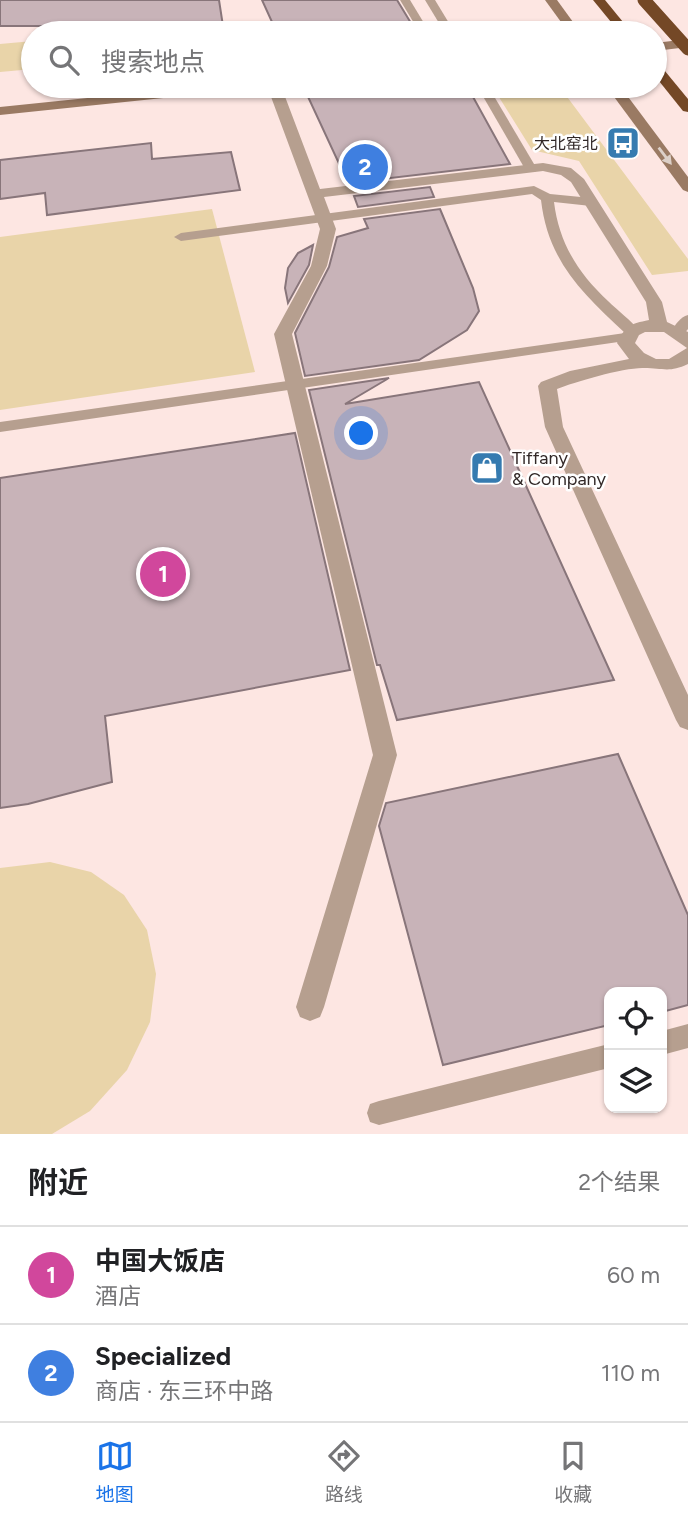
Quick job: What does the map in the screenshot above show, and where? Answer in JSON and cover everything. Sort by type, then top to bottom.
[{"type":"highway","points":[[599,0],[616,21]]},
{"type":"highway","points":[[644,0],[663,21]]},
{"type":"highway","points":[[667,26],[688,49]]},
{"type":"highway","points":[[667,83],[688,108]]},
{"type":"street","points":[[551,0],[566,21]]},
{"type":"street","points":[[667,46],[688,43]]},
{"type":"street","points":[[0,111],[125,98]]},
{"type":"street","points":[[278,98],[328,229],[318,266],[284,334],[385,755],[310,1007]]},
{"type":"street","points":[[622,98],[688,187]]},
{"type":"street","points":[[314,194],[527,169],[566,171],[577,178],[654,302],[659,326]]},
{"type":"street","points":[[685,332],[659,326],[639,327],[629,334],[629,350],[654,365],[674,364],[688,355]]},
{"type":"street","points":[[645,362],[570,377],[547,386],[554,427],[688,720]]},
{"type":"lane","points":[[405,0],[418,21]]},
{"type":"lane","points":[[430,0],[443,21]]},
{"type":"lane","points":[[489,98],[527,169],[534,190]]},
{"type":"lane","points":[[181,237],[534,190],[547,198],[591,202]]},
{"type":"lane","points":[[547,198],[548,218],[566,263],[629,334]]},
{"type":"lane","points":[[0,428],[629,334]]},
{"type":"lane","points":[[667,1042],[688,1036]]},
{"type":"lane","points":[[379,1113],[604,1057]]},
{"type":"shaded area","points":[[21,42],[21,70],[0,72],[0,44]]},
{"type":"shaded area","points":[[500,98],[568,98],[688,259],[688,271],[652,275],[579,161],[532,150]]},
{"type":"shaded area","points":[[212,209],[255,372],[0,410],[0,237]]},
{"type":"shaded area","points":[[50,862],[91,872],[124,895],[147,930],[156,974],[150,1022],[127,1070],[90,1111],[52,1134],[0,1134],[0,868]]},
{"type":"building","points":[[0,0],[219,0],[222,21],[21,21],[21,26],[0,26]]},
{"type":"building","points":[[262,0],[397,0],[410,21],[272,21]]},
{"type":"building","points":[[309,98],[474,98],[510,164],[348,183]]},
{"type":"building","points":[[151,143],[152,159],[231,152],[240,190],[47,215],[45,193],[0,199],[0,160]]},
{"type":"building","points":[[430,187],[434,197],[358,207],[354,196]]},
{"type":"building","points":[[440,209],[473,288],[479,311],[467,330],[419,360],[305,376],[295,333],[329,267],[337,237],[368,228],[364,219]]},
{"type":"building","points":[[313,245],[309,265],[288,303],[285,288],[288,268],[298,253]]},
{"type":"building","points":[[389,378],[345,404],[479,382],[614,680],[397,720],[380,665],[377,665],[309,390]]},
{"type":"building","points":[[295,433],[350,670],[105,716],[112,782],[28,804],[0,808],[0,478]]},
{"type":"building","points":[[618,754],[688,915],[688,1005],[667,1011],[667,987],[604,987],[604,1026],[443,1065],[379,826],[386,803]]},
{"type":"place","name":"大北窑北","points":[[623,143]]},
{"type":"place","name":"Specialized","points":[[365,167]]},
{"type":"place","name":"Tiffany & Company","points":[[487,468]]},
{"type":"place","name":"中国大饭店","points":[[163,574]]}]
